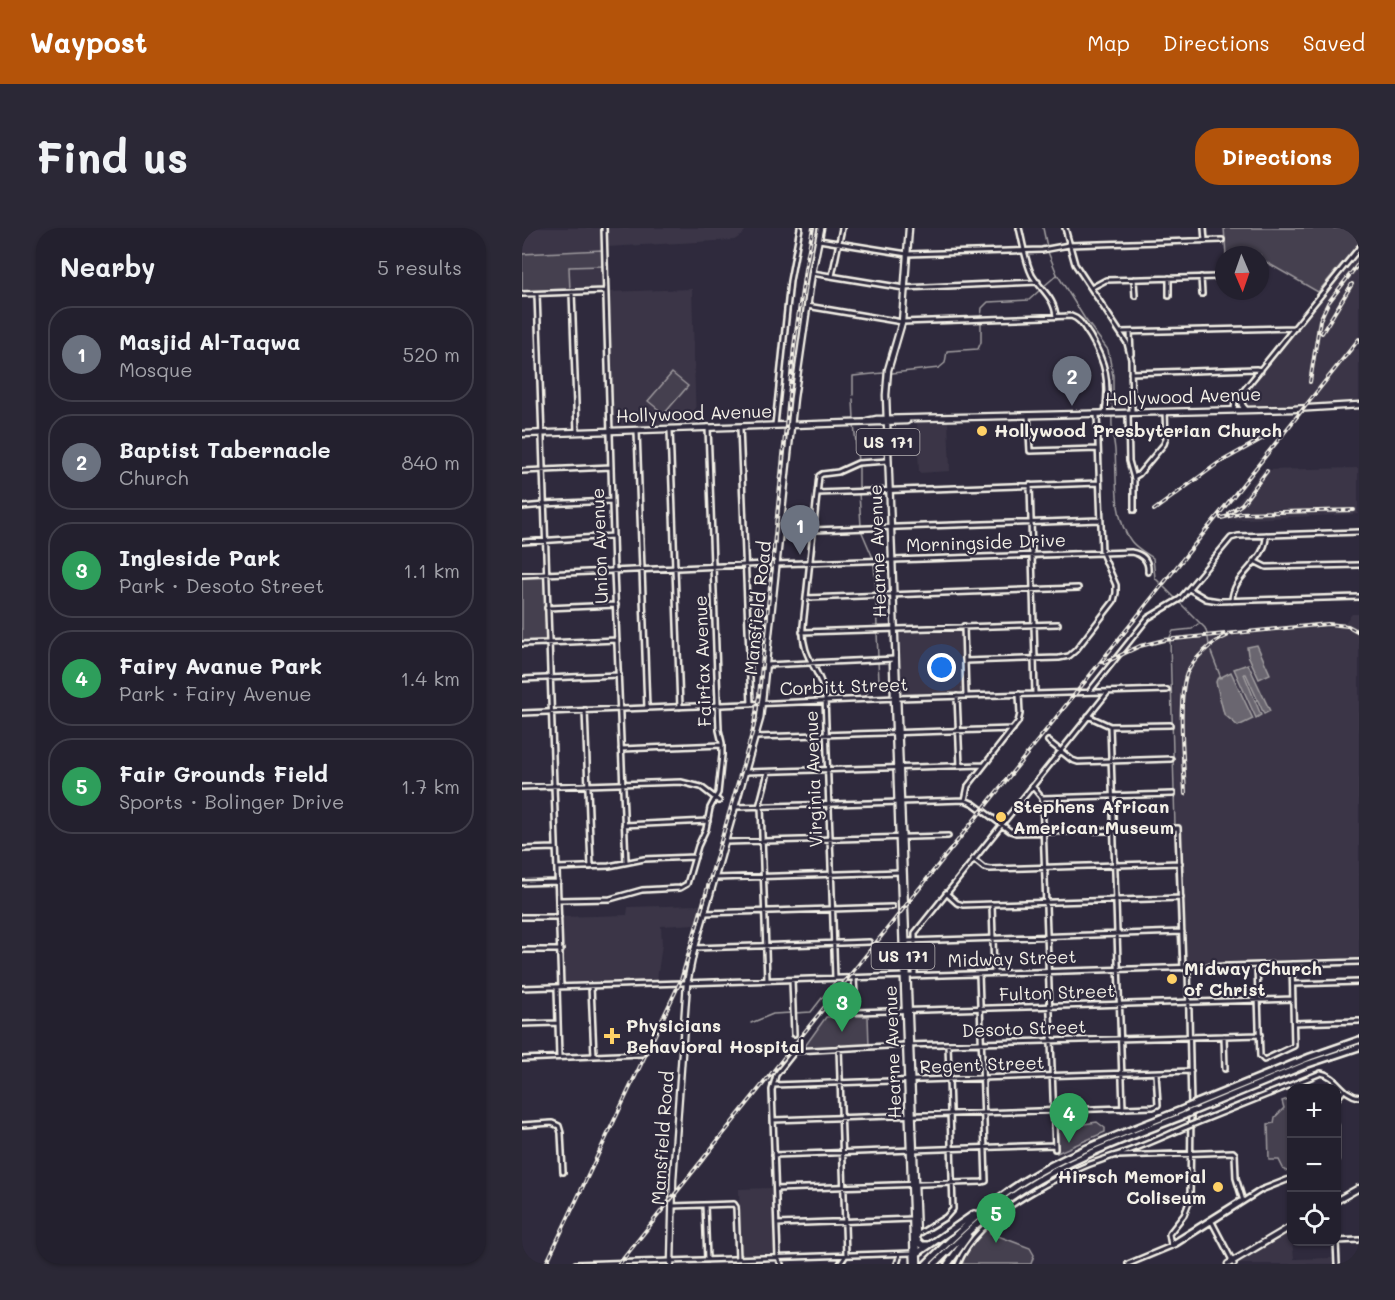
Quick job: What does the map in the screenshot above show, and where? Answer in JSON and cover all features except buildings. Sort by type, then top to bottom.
[{"type":"highway","points":[[926,1264],[986,1208],[1019,1184],[1055,1164],[1310,1057],[1359,1041]]},
{"type":"highway","points":[[935,1264],[969,1230],[1012,1196],[1068,1164],[1302,1066],[1359,1047]]},
{"type":"highway","points":[[948,1264],[968,1236],[1012,1196]]},
{"type":"highway","points":[[916,1253],[986,1208]]},
{"type":"highway","points":[[917,1238],[922,1245],[930,1244]]},
{"type":"main road","name":"Mansfield Road","points":[[671,1262],[672,1206],[688,983],[695,948],[756,737],[762,703],[791,424],[812,273],[821,228]]},
{"type":"main road","name":"Hearne Avenue","points":[[909,228],[902,322],[888,370],[886,394],[895,659],[893,664],[898,733],[914,1219],[918,1264]]},
{"type":"main road","points":[[1242,393],[1242,405],[1245,409]]},
{"type":"main road","points":[[1233,409],[1234,401]]},
{"type":"main road","name":"Hollywood Avenue","points":[[522,435],[1359,405]]},
{"type":"main road","name":"Hearne Avenue","points":[[902,872],[907,941],[906,976]]},
{"type":"main road","points":[[1341,1198],[1359,1188]]},
{"type":"main road","name":"Hearne Avenue","points":[[914,1219],[917,1238],[914,1264]]},
{"type":"main road","points":[[1232,1263],[1287,1229]]},
{"type":"street","name":"Union Avenue","points":[[603,228],[626,862]]},
{"type":"street","points":[[775,425],[790,281],[800,228]]},
{"type":"street","points":[[832,276],[842,228]]},
{"type":"street","points":[[1019,228],[1031,272],[1047,293],[1055,308],[1056,317]]},
{"type":"street","points":[[1065,228],[1075,264],[1127,343],[1131,359]]},
{"type":"street","points":[[1204,228],[1205,241]]},
{"type":"street","points":[[819,240],[907,254],[1046,250],[1070,245],[1222,240]]},
{"type":"street","points":[[1234,401],[1359,248]]},
{"type":"street","points":[[812,273],[904,288],[1038,282]]},
{"type":"street","points":[[1201,277],[1202,294]]},
{"type":"street","points":[[1091,288],[1106,280],[1215,277]]},
{"type":"street","points":[[1169,278],[1169,296]]},
{"type":"street","points":[[1134,279],[1135,296]]},
{"type":"street","points":[[522,294],[606,291]]},
{"type":"street","points":[[572,292],[577,432]]},
{"type":"street","points":[[537,294],[549,678],[561,950],[559,1057]]},
{"type":"street","points":[[807,306],[902,322],[1065,316],[1076,318],[1102,357],[1107,382],[1105,413]]},
{"type":"street","points":[[1120,332],[1295,328]]},
{"type":"street","points":[[1131,332],[1130,461],[1134,477],[1134,510]]},
{"type":"street","points":[[1131,373],[1261,370]]},
{"type":"street","points":[[1233,409],[1242,393]]},
{"type":"street","points":[[1134,477],[1165,442],[1165,412]]},
{"type":"street","points":[[965,661],[1069,656],[1115,598],[1116,585],[1102,553],[1097,414]]},
{"type":"street","points":[[1028,416],[1030,451],[1098,449]]},
{"type":"street","points":[[740,426],[751,704]]},
{"type":"street","name":"Fairfax Avenue","points":[[559,900],[610,898],[642,890],[677,889],[684,886],[687,884],[706,830],[710,808],[718,799],[722,745],[719,733],[708,427]]},
{"type":"street","points":[[670,429],[680,707]]},
{"type":"street","points":[[637,430],[647,708]]},
{"type":"street","name":"Virginia Avenue","points":[[836,978],[825,701],[821,682],[804,649],[802,632],[809,562],[818,478],[822,474],[838,472],[858,463],[888,461]]},
{"type":"street","points":[[522,471],[611,467]]},
{"type":"street","points":[[817,493],[1099,483]]},
{"type":"street","points":[[1030,485],[1035,694]]},
{"type":"street","points":[[522,507],[612,501]]},
{"type":"street","points":[[813,530],[1100,520]]},
{"type":"street","points":[[1089,692],[1148,618],[1177,601],[1227,542],[1236,536],[1359,532]]},
{"type":"street","points":[[1232,601],[1234,588],[1265,547],[1266,535]]},
{"type":"street","points":[[522,542],[613,536]]},
{"type":"street","name":"Morningside Drive","points":[[776,564],[1126,551],[1138,554],[1147,562],[1149,572]]},
{"type":"street","points":[[1254,561],[1266,567],[1359,564]]},
{"type":"street","points":[[522,574],[766,564]]},
{"type":"street","points":[[806,598],[1078,588]]},
{"type":"street","points":[[1189,589],[1213,601],[1359,597]]},
{"type":"street","points":[[547,608],[616,605]]},
{"type":"street","points":[[802,632],[1058,624]]},
{"type":"street","points":[[964,626],[966,696]]},
{"type":"street","points":[[522,644],[617,640]]},
{"type":"street","points":[[766,665],[895,659]]},
{"type":"street","points":[[522,679],[619,675]]},
{"type":"street","name":"Corbitt Street","points":[[522,713],[1167,690]]},
{"type":"street","points":[[915,975],[913,941],[915,933],[1108,692]]},
{"type":"street","points":[[965,800],[966,789],[1019,718],[1019,694]]},
{"type":"street","points":[[957,696],[960,766]]},
{"type":"street","points":[[585,710],[591,867]]},
{"type":"street","points":[[1088,716],[1110,726],[1170,725]]},
{"type":"street","points":[[1110,726],[1123,1108]]},
{"type":"street","points":[[756,737],[1013,729]]},
{"type":"street","points":[[1048,741],[1078,762],[1171,759]]},
{"type":"street","points":[[621,749],[722,745]]},
{"type":"street","points":[[746,772],[984,765]]},
{"type":"street","points":[[767,981],[760,806],[768,772]]},
{"type":"street","points":[[522,788],[687,783],[701,787],[718,799]]},
{"type":"street","points":[[774,1155],[1055,1147],[1042,798],[1032,786]]},
{"type":"street","points":[[1042,798],[1173,794]]},
{"type":"street","points":[[736,807],[965,800],[1016,833],[1178,828],[1183,968]]},
{"type":"street","points":[[624,825],[708,821]]},
{"type":"street","points":[[726,842],[948,836]]},
{"type":"street","points":[[522,849],[556,848]]},
{"type":"street","points":[[557,868],[614,865],[644,859],[695,857]]},
{"type":"street","points":[[973,859],[984,868],[990,869],[1180,863]]},
{"type":"street","points":[[716,878],[902,872]]},
{"type":"street","points":[[522,883],[558,882]]},
{"type":"street","points":[[946,893],[962,905],[1181,898]]},
{"type":"street","points":[[992,904],[994,973]]},
{"type":"street","points":[[705,913],[892,907]]},
{"type":"street","points":[[522,917],[559,917]]},
{"type":"street","points":[[907,941],[1182,933]]},
{"type":"street","points":[[695,948],[869,942]]},
{"type":"street","points":[[522,950],[561,950]]},
{"type":"street","name":"Midway Street","points":[[522,988],[1359,962]]},
{"type":"street","points":[[1257,965],[1260,1056],[1263,1059],[1293,1048],[1292,964]]},
{"type":"street","points":[[1171,1245],[1169,1234],[1184,1215],[1190,1200],[1191,1071],[1188,967]]},
{"type":"street","points":[[776,1189],[952,1184],[986,1180],[979,974]]},
{"type":"street","name":"Fulton Street","points":[[854,978],[856,1012],[1293,999]]},
{"type":"street","points":[[792,980],[794,1034]]},
{"type":"street","points":[[1293,984],[1359,982]]},
{"type":"street","points":[[591,986],[594,1056]]},
{"type":"street","points":[[1294,1023],[1359,1021]]},
{"type":"street","points":[[522,1024],[558,1023]]},
{"type":"street","name":"Desoto Street","points":[[773,1085],[776,1075],[790,1056],[799,1050],[1260,1035]]},
{"type":"street","points":[[1224,1036],[1225,1070]]},
{"type":"street","points":[[917,1238],[946,1217],[953,1209],[948,1044]]},
{"type":"street","points":[[839,1048],[846,1256],[840,1264]]},
{"type":"street","points":[[522,1059],[642,1054]]},
{"type":"street","name":"Regent Street","points":[[773,1085],[1191,1071]]},
{"type":"street","points":[[773,1120],[1153,1107],[1158,1105],[1156,1073]]},
{"type":"street","points":[[958,1264],[965,1249],[977,1235],[1013,1205],[1063,1176],[1095,1161],[1114,1156],[1316,1074],[1323,1073],[1331,1076],[1343,1091],[1351,1096],[1359,1097]]},
{"type":"street","points":[[773,1085],[778,1258],[781,1264]]},
{"type":"street","points":[[522,1125],[557,1125],[561,1133],[563,1172]]},
{"type":"street","points":[[1114,1156],[1235,1153],[1236,1178],[1243,1201]]},
{"type":"street","points":[[1128,1264],[1171,1245],[1243,1201],[1270,1186],[1287,1180]]},
{"type":"street","points":[[1171,1245],[1243,1201]]},
{"type":"street","points":[[672,1206],[734,1204],[738,1259]]},
{"type":"street","points":[[705,1205],[707,1261]]},
{"type":"street","points":[[777,1224],[914,1219]]},
{"type":"street","points":[[1212,1222],[1232,1263]]},
{"type":"street","points":[[1341,1241],[1359,1240]]},
{"type":"street","points":[[1336,1246],[1337,1264]]},
{"type":"street","points":[[576,1264],[916,1253]]},
{"type":"street","points":[[897,1264],[900,1254]]},
{"type":"shaded area","points":[[522,228],[601,228],[602,250],[522,254]]},
{"type":"shaded area","points":[[606,228],[747,228],[734,240],[606,247]]},
{"type":"shaded area","points":[[1224,228],[1359,228],[1359,243],[1318,292],[1269,264],[1269,246],[1225,246]]},
{"type":"shaded area","points":[[602,250],[602,266],[569,267],[570,291],[522,293],[522,254]]},
{"type":"shaded area","points":[[1359,251],[1359,342],[1353,349],[1359,349],[1359,402],[1244,407],[1245,392]]},
{"type":"shaded area","points":[[602,266],[603,290],[570,291],[569,267]]},
{"type":"shaded area","points":[[692,289],[696,425],[613,428],[608,292]]},
{"type":"shaded area","points":[[672,373],[688,386],[664,414],[648,401]]},
{"type":"shaded area","points":[[948,421],[950,471],[919,473],[917,423]]},
{"type":"shaded area","points":[[1358,468],[1358,514],[1223,520],[1263,470]]},
{"type":"shaded area","points":[[545,575],[547,642],[522,643],[522,576]]},
{"type":"shaded area","points":[[1352,614],[1359,614],[1359,958],[1180,964],[1172,642],[1341,627]]},
{"type":"shaded area","points":[[963,628],[965,695],[901,696],[898,631]]},
{"type":"shaded area","points":[[1257,645],[1270,674],[1259,679],[1248,655],[1247,647]]},
{"type":"shaded area","points":[[1248,664],[1270,711],[1264,714],[1244,674],[1261,715],[1256,718],[1234,669]]},
{"type":"shaded area","points":[[1231,672],[1253,719],[1238,726],[1224,714],[1216,682],[1217,679]]},
{"type":"shaded area","points":[[700,905],[695,924],[661,926],[662,944],[657,980],[564,983],[562,917],[627,915],[628,907]]},
{"type":"shaded area","points":[[868,1016],[869,1046],[803,1049],[826,1017]]},
{"type":"shaded area","points":[[1287,1100],[1287,1171],[1279,1160],[1269,1160],[1268,1124],[1274,1123],[1275,1117],[1284,1108],[1282,1101]]},
{"type":"shaded area","points":[[1097,1122],[1105,1128],[1105,1132],[1057,1153],[1057,1128]]},
{"type":"shaded area","points":[[773,1188],[776,1254],[741,1256],[739,1189]]},
{"type":"shaded area","points":[[988,1227],[990,1233],[1030,1248],[1034,1255],[1031,1264],[963,1264],[962,1261],[976,1239]]},
{"type":"shaded area","points":[[1287,1233],[1287,1246],[1293,1246],[1294,1259],[1333,1258],[1333,1264],[1237,1264]]},
{"type":"waterway","points":[[1043,228],[1047,247]]},
{"type":"waterway","points":[[1048,252],[1057,274],[1085,319],[1108,350],[1113,376],[1113,409]]},
{"type":"waterway","points":[[1044,286],[1057,275]]},
{"type":"waterway","points":[[981,317],[982,308],[988,302],[1029,300],[1040,290]]},
{"type":"waterway","points":[[892,373],[939,368],[945,363],[947,351],[978,349],[981,342],[981,321]]},
{"type":"waterway","points":[[853,395],[853,376],[883,373]]},
{"type":"waterway","points":[[853,399],[854,419]]},
{"type":"waterway","points":[[1112,417],[1117,497],[1121,521],[1133,544],[1153,558],[1155,578],[1160,583]]},
{"type":"waterway","points":[[854,425],[858,461]]},
{"type":"waterway","points":[[859,465],[859,489]]},
{"type":"waterway","points":[[859,493],[861,526]]},
{"type":"waterway","points":[[861,530],[873,558]]},
{"type":"waterway","points":[[874,562],[876,593]]},
{"type":"waterway","points":[[1164,587],[1176,599]]},
{"type":"waterway","points":[[876,597],[877,628]]},
{"type":"waterway","points":[[1180,603],[1205,628],[1207,634]]},
{"type":"waterway","points":[[1170,637],[1173,631],[1192,629],[1198,624]]},
{"type":"waterway","points":[[877,632],[878,658]]},
{"type":"waterway","points":[[1208,638],[1209,645]]},
{"type":"waterway","points":[[1170,640],[1175,826]]},
{"type":"waterway","points":[[1211,652],[1221,678]]},
{"type":"waterway","points":[[864,697],[879,680],[878,662]]},
{"type":"waterway","points":[[827,704],[828,733]]},
{"type":"waterway","points":[[828,737],[829,768]]},
{"type":"waterway","points":[[829,772],[830,802]]},
{"type":"waterway","points":[[830,806],[832,838]]},
{"type":"waterway","points":[[1175,830],[1176,861]]},
{"type":"waterway","points":[[832,841],[833,872]]},
{"type":"waterway","points":[[1176,865],[1177,896]]},
{"type":"waterway","points":[[833,876],[834,907]]},
{"type":"waterway","points":[[1177,900],[1178,930]]},
{"type":"waterway","points":[[834,911],[835,941]]},
{"type":"waterway","points":[[1178,935],[1179,955]]},
{"type":"waterway","points":[[835,946],[837,977]]},
{"type":"waterway","points":[[795,1013],[811,1012],[836,980]]},
{"type":"waterway","points":[[751,1023],[773,1014],[791,1013]]},
{"type":"railway","points":[[546,1264],[681,980],[753,730],[759,695],[794,346],[813,228]]},
{"type":"railway","points":[[1310,382],[1320,320],[1328,303],[1359,263]]},
{"type":"railway","points":[[1322,333],[1352,284]]},
{"type":"railway","points":[[619,1264],[1359,339]]},
{"type":"railway","points":[[1154,510],[1217,464],[1274,432]]},
{"type":"railway","points":[[1229,513],[1242,504],[1267,471]]},
{"type":"railway","points":[[1221,518],[1241,513],[1354,510]]},
{"type":"railway","points":[[1104,663],[1140,646],[1164,640],[1328,624],[1348,626],[1359,632]]},
{"type":"railway","points":[[1185,794],[1182,715],[1184,684],[1187,673],[1194,662],[1215,642],[1227,636]]},
{"type":"place","name":"Baptist Tabernacle","points":[[1072,406]]},
{"type":"place","name":"Hollywood Presbyterian Church","points":[[982,431]]},
{"type":"place","name":"Masjid Al-Taqwa","points":[[800,555]]},
{"type":"place","name":"Stephens African American Museum","points":[[1001,817]]},
{"type":"place","name":"Midway Church of Christ","points":[[1172,979]]},
{"type":"place","name":"Ingleside Park","points":[[842,1032]]},
{"type":"place","name":"Physicians Behavioral Hospital","points":[[612,1036]]},
{"type":"place","name":"Fairy Avanue Park","points":[[1069,1143]]},
{"type":"place","name":"Hirsch Memorial Coliseum","points":[[1218,1187]]},
{"type":"place","name":"Fair Grounds Field","points":[[996,1243]]}]
